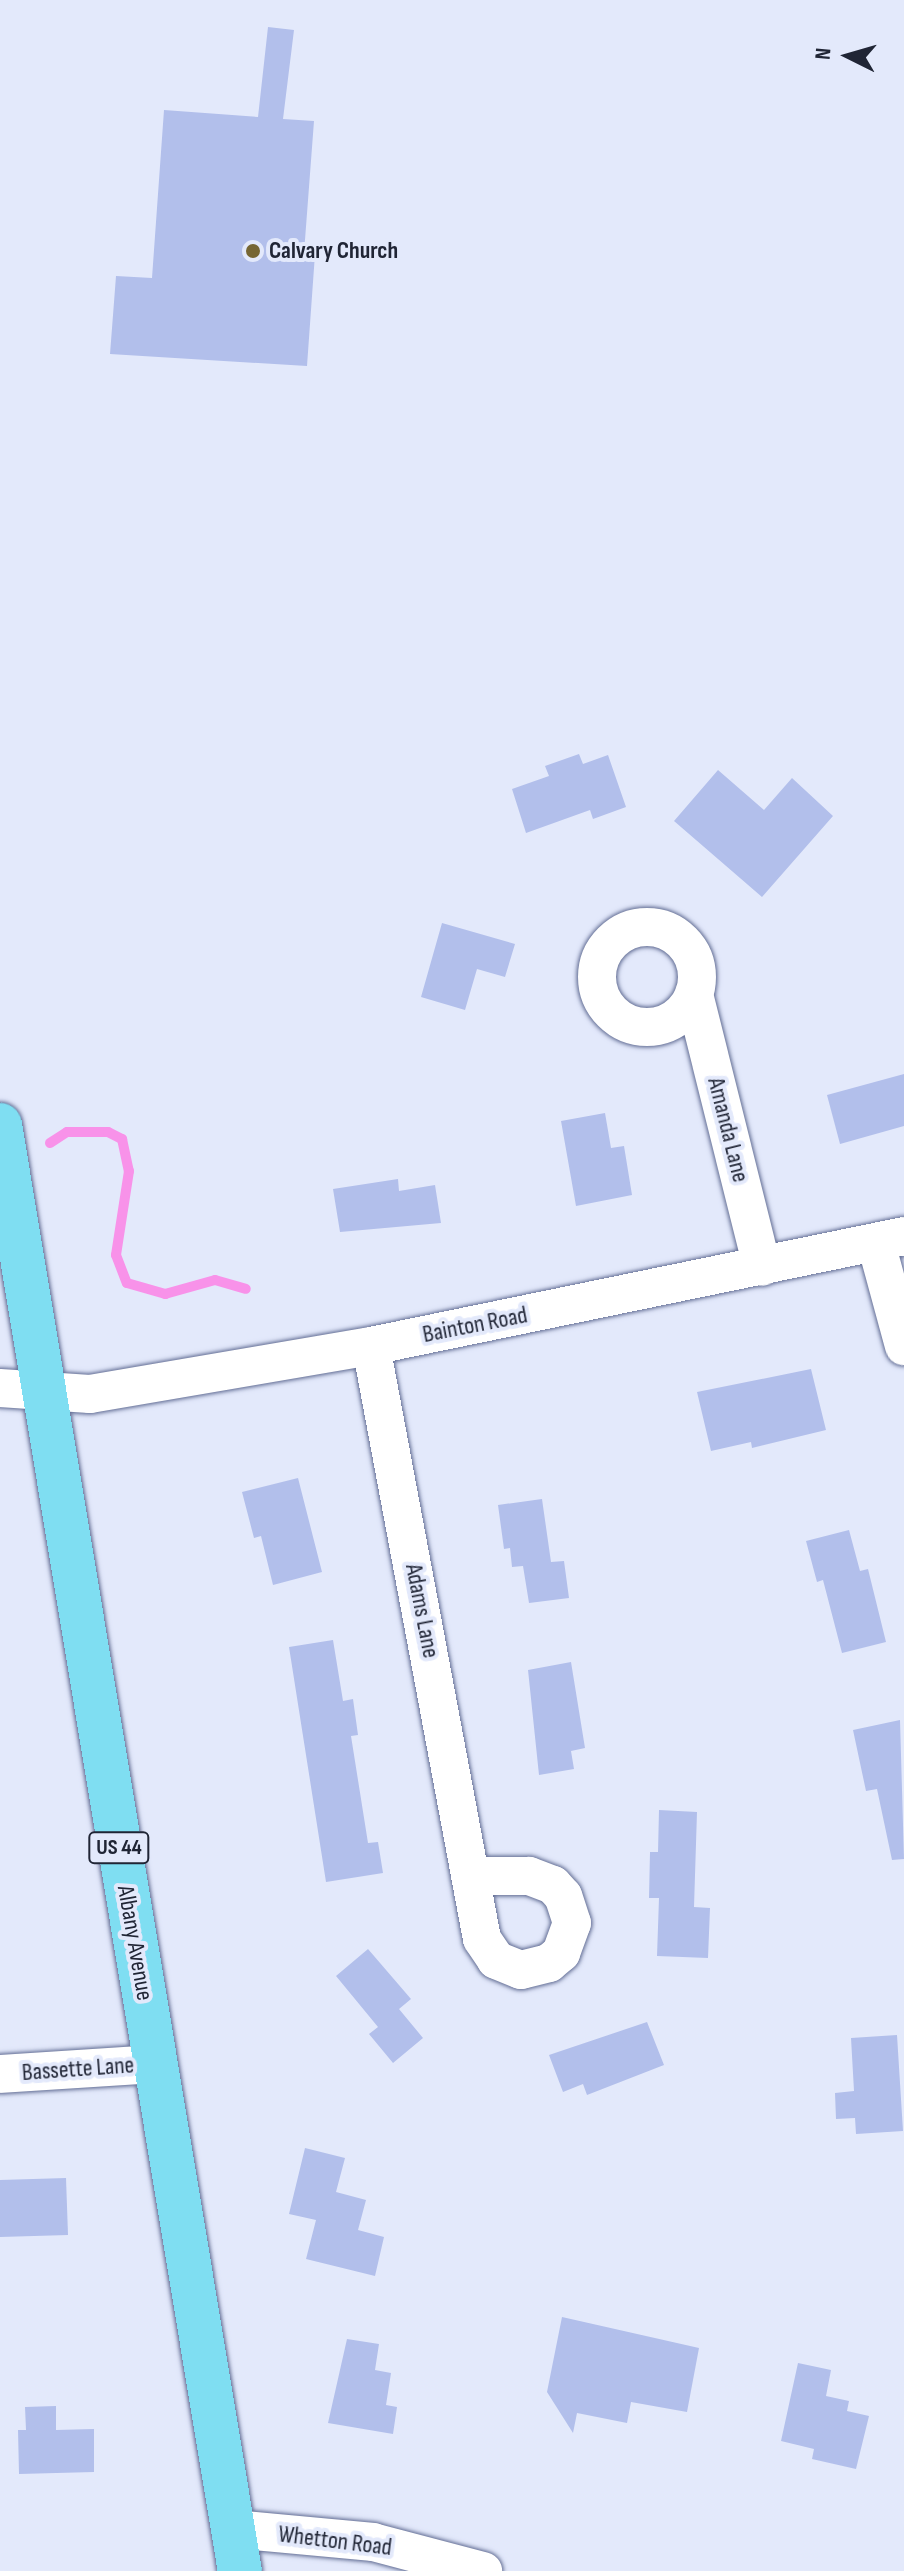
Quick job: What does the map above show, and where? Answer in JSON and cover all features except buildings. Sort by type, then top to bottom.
[{"type":"highway","name":"Albany Avenue","points":[[0,1125],[237,2550]]},
{"type":"street","name":"Amanda Lane","points":[[694,994],[762,1267]]},
{"type":"street","name":"Bainton Road","points":[[0,1388],[43,1394],[90,1394],[371,1346],[890,1240]]},
{"type":"street","points":[[890,1240],[904,1346]]},
{"type":"street","name":"Adams Lane","points":[[371,1346],[473,1876]]},
{"type":"street","name":"Bassette Lane","points":[[0,2074],[156,2064]]},
{"type":"street","name":"Whetton Road","points":[[237,2550],[373,2542],[483,2571]]},
{"type":"waterway","points":[[50,1143],[67,1132],[108,1132],[122,1139],[129,1171],[116,1255],[127,1283],[165,1294],[215,1280],[246,1289]]},
{"type":"place","name":"Calvary Church","points":[[253,251]]}]
